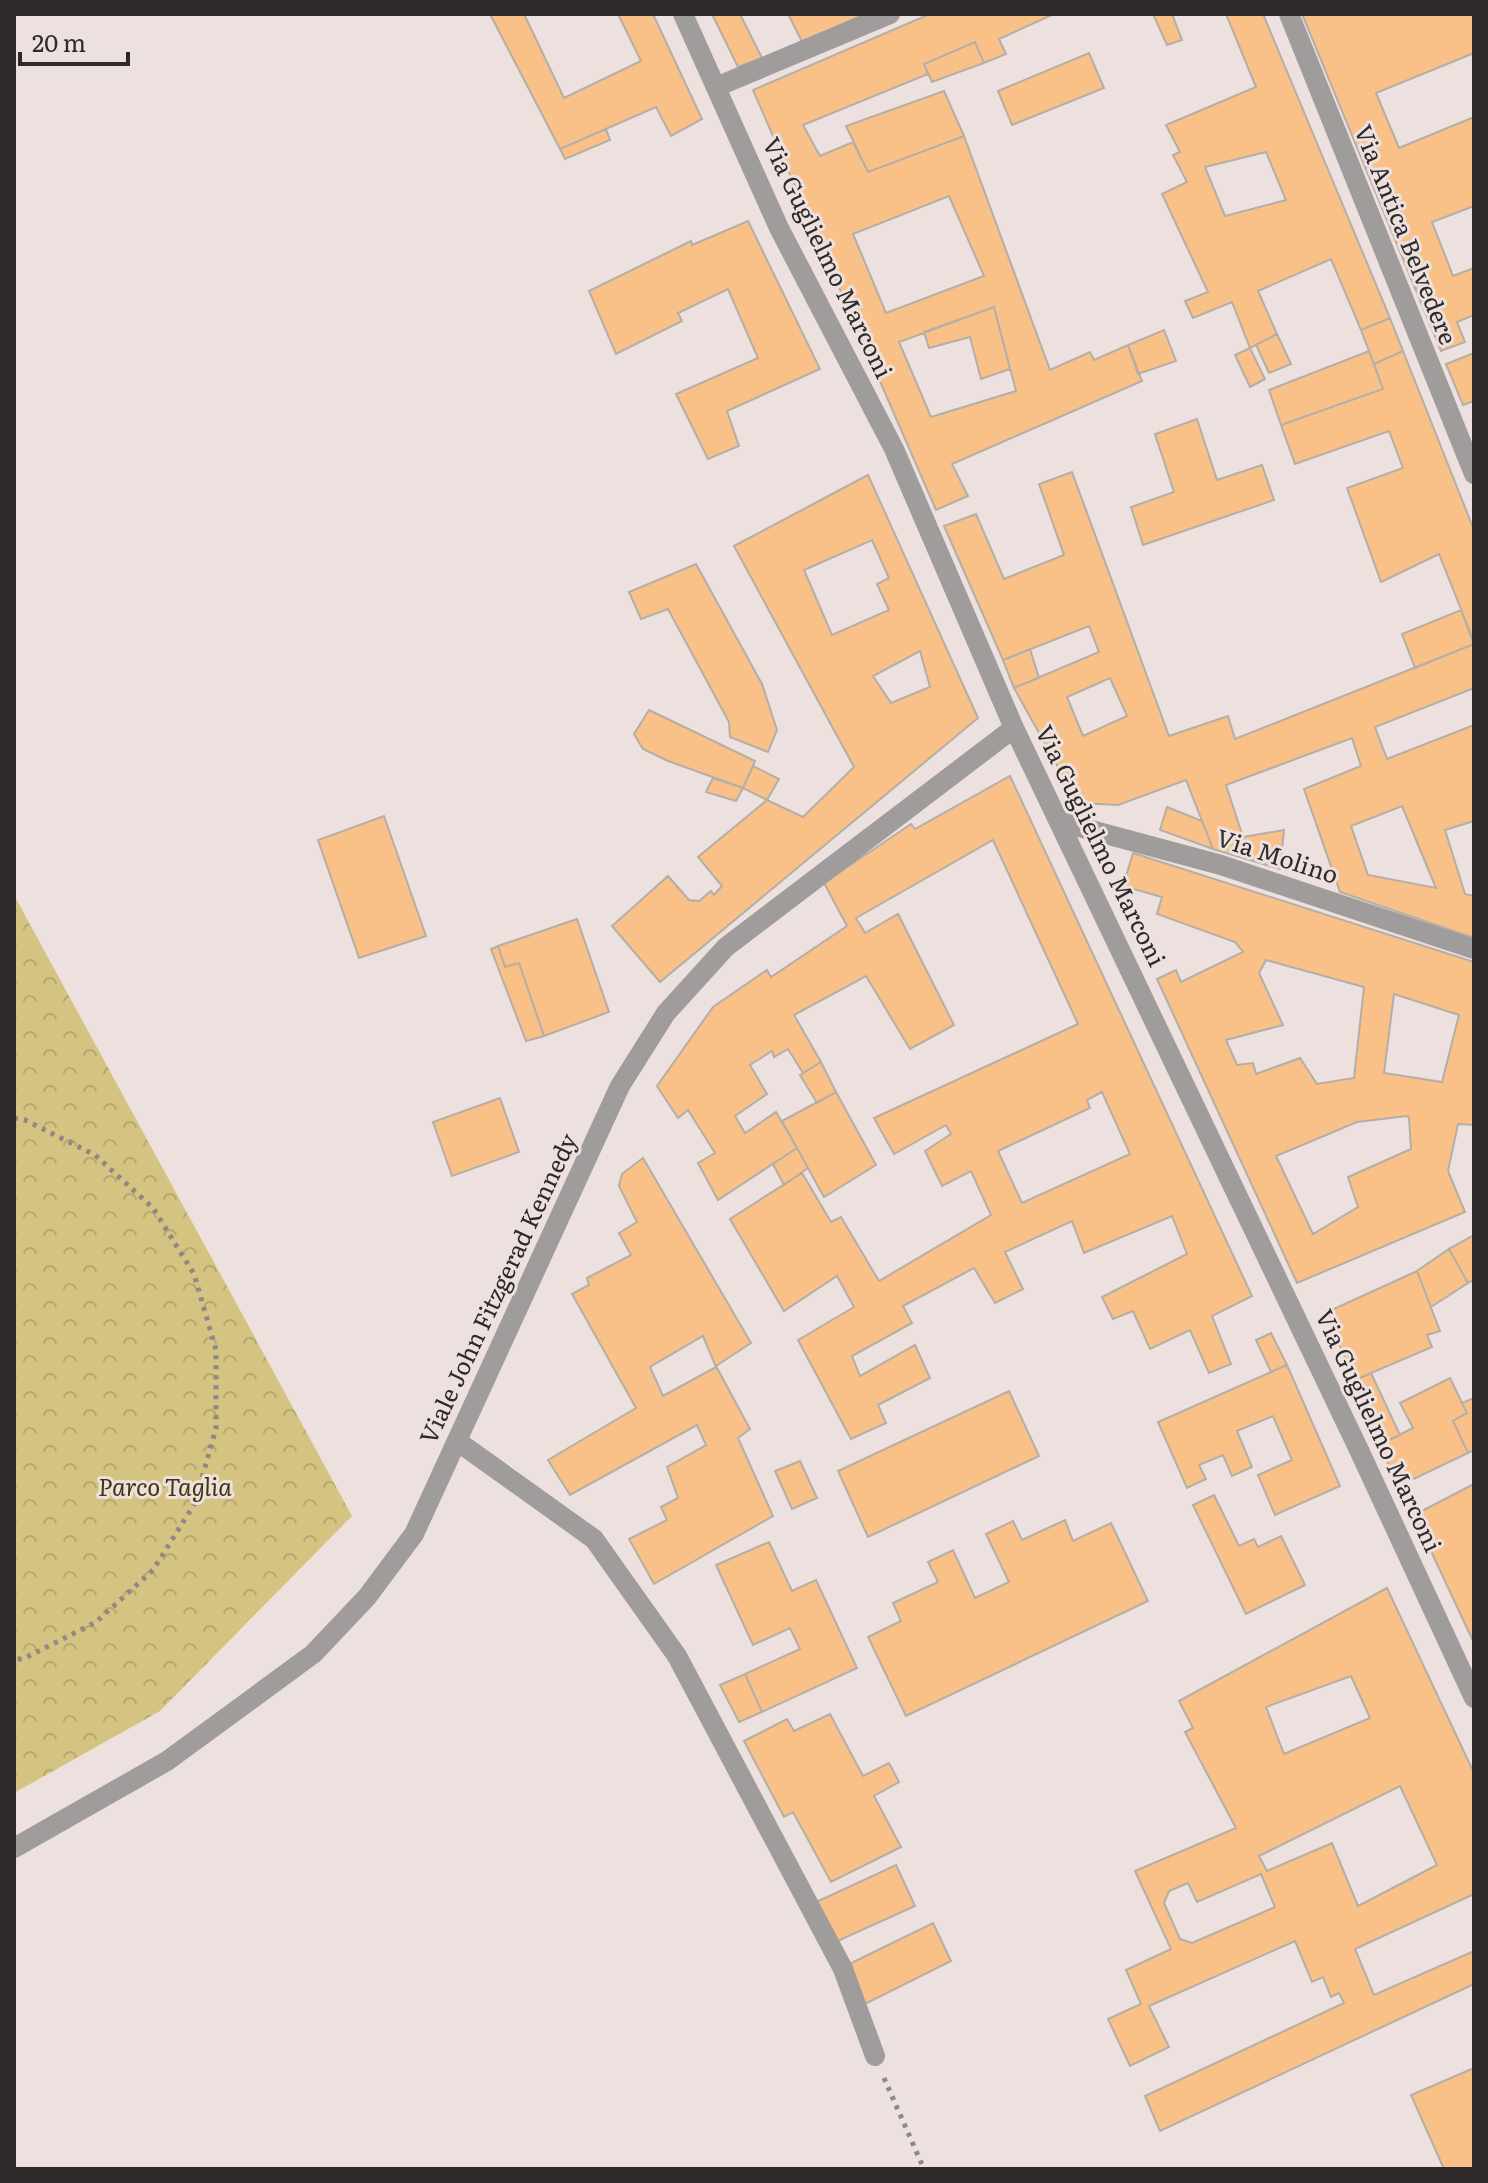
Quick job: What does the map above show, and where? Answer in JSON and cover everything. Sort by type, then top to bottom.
[{"type":"street","name":"Via Guglielmo Marconi","points":[[683,14],[779,228],[894,449],[1014,728],[1474,1698]]},
{"type":"street","points":[[716,87],[890,14]]},
{"type":"street","name":"Via Antica Belvedere","points":[[1289,14],[1474,474]]},
{"type":"street","name":"Viale John Fitzgerad Kennedy","points":[[14,1848],[167,1761],[313,1654],[367,1597],[414,1534],[620,1086],[666,1013],[726,947],[1014,728]]},
{"type":"street","name":"Via Molino","points":[[1061,822],[1221,865],[1474,949]]},
{"type":"street","points":[[457,1441],[594,1539],[677,1656],[843,1969],[875,2056]]},
{"type":"path","points":[[14,1118],[25,1120],[95,1155],[153,1208],[194,1274],[216,1350],[216,1428],[195,1503],[153,1570],[96,1622],[25,1658],[14,1660]]},
{"type":"path","points":[[875,2056],[924,2169]]},
{"type":"green space","name":"Parco Taglia","points":[[14,895],[352,1516],[160,1711],[14,1793]]},
{"type":"building","points":[[490,14],[524,14],[564,98],[641,61],[618,14],[653,14],[702,119],[671,136],[656,107],[560,149]]},
{"type":"building","points":[[712,14],[740,14],[762,58],[738,67]]},
{"type":"building","points":[[788,14],[861,14],[861,16],[802,42]]},
{"type":"building","points":[[930,14],[1054,14],[999,39],[1006,54],[984,63],[975,42],[924,64],[928,74],[803,125],[820,156],[853,142],[868,172],[964,136],[1050,370],[1090,352],[1094,360],[1128,345],[1142,381],[952,464],[968,496],[936,510],[753,90]],"holes":[[[949,196],[984,276],[886,313],[853,234]],[[994,307],[1016,391],[931,417],[899,342]]]},
{"type":"building","points":[[1153,14],[1172,14],[1182,40],[1167,45]]},
{"type":"building","points":[[1226,14],[1263,14],[1390,318],[1361,330],[1331,259],[1258,291],[1277,334],[1250,348],[1232,302],[1193,318],[1185,301],[1208,292],[1162,194],[1187,182],[1173,155],[1180,152],[1166,125],[1256,87]],"holes":[[[1266,152],[1286,200],[1225,216],[1205,167]]]},
{"type":"building","points":[[1302,14],[1474,14],[1474,53],[1376,93],[1399,148],[1474,117],[1474,206],[1432,222],[1453,276],[1474,268],[1474,315],[1457,322],[1465,342],[1441,351]]},
{"type":"building","points":[[975,42],[984,63],[932,82],[924,64]]},
{"type":"building","points":[[1089,53],[1104,88],[1012,125],[998,91]]},
{"type":"building","points":[[944,91],[964,136],[868,172],[846,126]]},
{"type":"building","points":[[606,129],[610,140],[565,159],[560,149]]},
{"type":"building","points":[[748,221],[820,369],[727,411],[739,446],[708,459],[676,394],[758,358],[728,289],[678,313],[682,321],[616,354],[589,291],[691,241],[692,245]]},
{"type":"building","points":[[994,307],[1010,369],[981,379],[970,337],[929,348],[924,332]]},
{"type":"building","points":[[1390,318],[1403,351],[1374,364],[1361,330]]},
{"type":"building","points":[[1164,330],[1176,361],[1138,374],[1128,345]]},
{"type":"building","points":[[1277,334],[1291,364],[1269,373],[1256,345]]},
{"type":"building","points":[[1250,348],[1265,379],[1250,387],[1235,355]]},
{"type":"building","points":[[1369,351],[1383,389],[1281,425],[1269,390]]},
{"type":"building","points":[[1403,351],[1474,530],[1474,642],[1439,554],[1381,582],[1347,488],[1403,468],[1389,431],[1295,464],[1281,425],[1383,389],[1374,364]]},
{"type":"building","points":[[1474,353],[1474,401],[1463,405],[1446,364]]},
{"type":"building","points":[[1197,419],[1217,480],[1262,465],[1274,500],[1143,545],[1131,507],[1174,492],[1155,434]]},
{"type":"building","points":[[1072,472],[1169,736],[1228,716],[1235,739],[1474,644],[1474,688],[1375,727],[1387,759],[1474,725],[1474,821],[1445,830],[1465,894],[1474,896],[1474,938],[1340,892],[1304,789],[1361,766],[1352,738],[1226,785],[1243,837],[1284,830],[1280,869],[1213,849],[1186,780],[1118,805],[1078,803],[1014,688],[1099,652],[1089,626],[1003,660],[944,526],[976,514],[1004,579],[1064,555],[1039,484]],"holes":[[[1110,678],[1127,716],[1083,736],[1067,697]],[[1402,806],[1436,888],[1368,875],[1351,826]]]},
{"type":"building","points":[[868,475],[978,718],[660,982],[612,926],[668,876],[689,900],[699,901],[711,891],[714,895],[722,886],[698,857],[767,800],[803,817],[854,767],[734,546]],"holes":[[[872,540],[889,578],[877,584],[889,610],[832,635],[804,570]],[[920,651],[930,687],[891,703],[873,676]]]},
{"type":"building","points":[[696,564],[762,684],[777,730],[768,752],[730,737],[729,722],[668,609],[641,619],[629,592]]},
{"type":"building","points":[[1461,610],[1474,644],[1415,668],[1402,634]]},
{"type":"building","points":[[1030,649],[1039,678],[1014,688],[1003,660]]},
{"type":"building","points":[[649,710],[755,761],[743,788],[643,749],[634,734]]},
{"type":"building","points":[[753,766],[779,779],[767,800],[743,788]]},
{"type":"building","points":[[1010,776],[1252,1296],[1212,1316],[1231,1364],[1209,1373],[1190,1330],[1150,1349],[1133,1311],[1113,1319],[1102,1297],[1187,1254],[1172,1216],[1084,1253],[1072,1221],[1005,1252],[1023,1289],[995,1303],[974,1268],[903,1306],[912,1323],[852,1356],[860,1376],[915,1345],[930,1378],[878,1405],[886,1423],[851,1439],[798,1340],[854,1307],[837,1276],[784,1311],[730,1219],[802,1173],[831,1222],[841,1217],[879,1281],[991,1215],[971,1171],[942,1186],[925,1151],[951,1134],[946,1125],[894,1154],[874,1118],[1078,1024],[993,840],[856,918],[865,933],[898,914],[954,1025],[910,1049],[866,976],[794,1015],[821,1062],[803,1073],[788,1049],[774,1057],[772,1051],[750,1065],[767,1094],[735,1116],[745,1133],[776,1112],[797,1148],[718,1200],[698,1163],[715,1153],[688,1110],[678,1118],[657,1086],[713,1007],[767,970],[771,977],[847,926],[824,883],[911,824],[915,829]],"holes":[[[1102,1092],[1130,1154],[1022,1203],[998,1151],[1090,1108],[1087,1100]]]},
{"type":"building","points":[[713,778],[743,788],[736,801],[706,792]]},
{"type":"building","points":[[1167,807],[1202,821],[1213,849],[1160,830]]},
{"type":"building","points":[[384,816],[426,936],[359,958],[318,840]]},
{"type":"building","points":[[1133,853],[1474,962],[1474,1125],[1458,1124],[1448,1171],[1465,1212],[1297,1283],[1157,979],[1176,970],[1181,982],[1243,952],[1235,942],[1157,914],[1162,897],[1123,886]],"holes":[[[1266,960],[1364,987],[1354,1078],[1317,1084],[1300,1058],[1256,1074],[1253,1063],[1237,1065],[1226,1040],[1283,1025],[1259,973]],[[1394,994],[1459,1015],[1442,1082],[1384,1073]],[[1407,1116],[1411,1149],[1348,1177],[1358,1207],[1313,1234],[1276,1156],[1357,1122]]]},
{"type":"building","points":[[577,919],[609,1012],[544,1036],[519,963],[505,967],[498,946]]},
{"type":"building","points":[[498,946],[505,967],[519,963],[544,1036],[526,1041],[491,949]]},
{"type":"building","points":[[821,1062],[836,1092],[817,1103],[800,1075]]},
{"type":"building","points":[[836,1092],[876,1165],[824,1197],[782,1121]]},
{"type":"building","points":[[500,1098],[519,1152],[452,1176],[433,1122]]},
{"type":"building","points":[[797,1148],[808,1168],[784,1185],[773,1164]]},
{"type":"building","points":[[643,1158],[751,1343],[716,1366],[750,1429],[738,1438],[773,1516],[654,1584],[629,1539],[667,1520],[661,1507],[678,1498],[667,1467],[706,1445],[697,1425],[570,1495],[548,1460],[636,1408],[572,1294],[589,1285],[587,1278],[631,1255],[619,1233],[637,1222],[619,1186],[622,1174]],"holes":[[[703,1336],[716,1367],[663,1396],[650,1367]]]},
{"type":"building","points":[[1474,1235],[1474,1280],[1468,1283],[1449,1249]]},
{"type":"building","points":[[1449,1249],[1468,1283],[1431,1307],[1417,1271]]},
{"type":"building","points":[[1417,1271],[1440,1331],[1427,1335],[1432,1347],[1355,1380],[1325,1313]]},
{"type":"building","points":[[1271,1333],[1287,1365],[1271,1372],[1256,1340]]},
{"type":"building","points":[[1287,1365],[1340,1486],[1275,1515],[1258,1475],[1292,1460],[1273,1416],[1237,1431],[1252,1467],[1232,1476],[1223,1455],[1199,1465],[1206,1479],[1187,1488],[1158,1422]]},
{"type":"building","points":[[1371,1373],[1400,1435],[1379,1445],[1360,1407],[1366,1406],[1355,1380]]},
{"type":"building","points":[[1450,1378],[1467,1413],[1453,1421],[1468,1453],[1399,1486],[1379,1445],[1413,1428],[1400,1403]]},
{"type":"building","points":[[1009,1391],[1039,1456],[868,1537],[838,1471]]},
{"type":"building","points":[[1474,1398],[1474,1450],[1468,1453],[1453,1421],[1467,1413],[1462,1403]]},
{"type":"building","points":[[800,1461],[817,1498],[792,1509],[775,1471]]},
{"type":"building","points":[[1474,1484],[1474,1643],[1414,1515]]},
{"type":"building","points":[[1214,1495],[1239,1546],[1254,1539],[1258,1547],[1281,1536],[1305,1585],[1246,1614],[1193,1505]]},
{"type":"building","points":[[1065,1520],[1073,1541],[1111,1523],[1148,1601],[906,1716],[868,1637],[901,1621],[893,1603],[938,1582],[928,1562],[953,1550],[975,1598],[1009,1582],[986,1534],[1013,1521],[1022,1540]]},
{"type":"building","points":[[769,1542],[792,1591],[816,1580],[857,1668],[762,1712],[745,1674],[800,1649],[790,1628],[753,1645],[716,1565]]},
{"type":"building","points":[[1387,1588],[1474,1773],[1474,1894],[1355,1949],[1374,1995],[1474,1951],[1474,1984],[1160,2131],[1145,2096],[1344,2003],[1339,1993],[1331,1997],[1323,1977],[1312,1982],[1295,1941],[1149,2006],[1169,2047],[1130,2066],[1108,2019],[1141,2004],[1126,1970],[1171,1949],[1135,1871],[1236,1828],[1185,1732],[1193,1728],[1179,1701]],"holes":[[[1351,1676],[1370,1718],[1284,1754],[1266,1707]],[[1400,1786],[1437,1865],[1358,1906],[1332,1843],[1267,1871],[1259,1856]],[[1261,1874],[1275,1907],[1192,1943],[1180,1939],[1164,1903],[1169,1891],[1188,1883],[1197,1902]]]},
{"type":"building","points":[[745,1674],[762,1712],[739,1722],[720,1685]]},
{"type":"building","points":[[830,1714],[863,1776],[889,1763],[899,1782],[874,1796],[901,1847],[831,1882],[793,1812],[784,1817],[744,1741],[787,1719],[794,1731]]},
{"type":"building","points":[[896,1865],[915,1906],[831,1944],[812,1904]]},
{"type":"building","points":[[933,1923],[951,1961],[855,2009],[837,1970]]},
{"type":"building","points":[[1474,2068],[1474,2169],[1444,2169],[1411,2095]]}]
